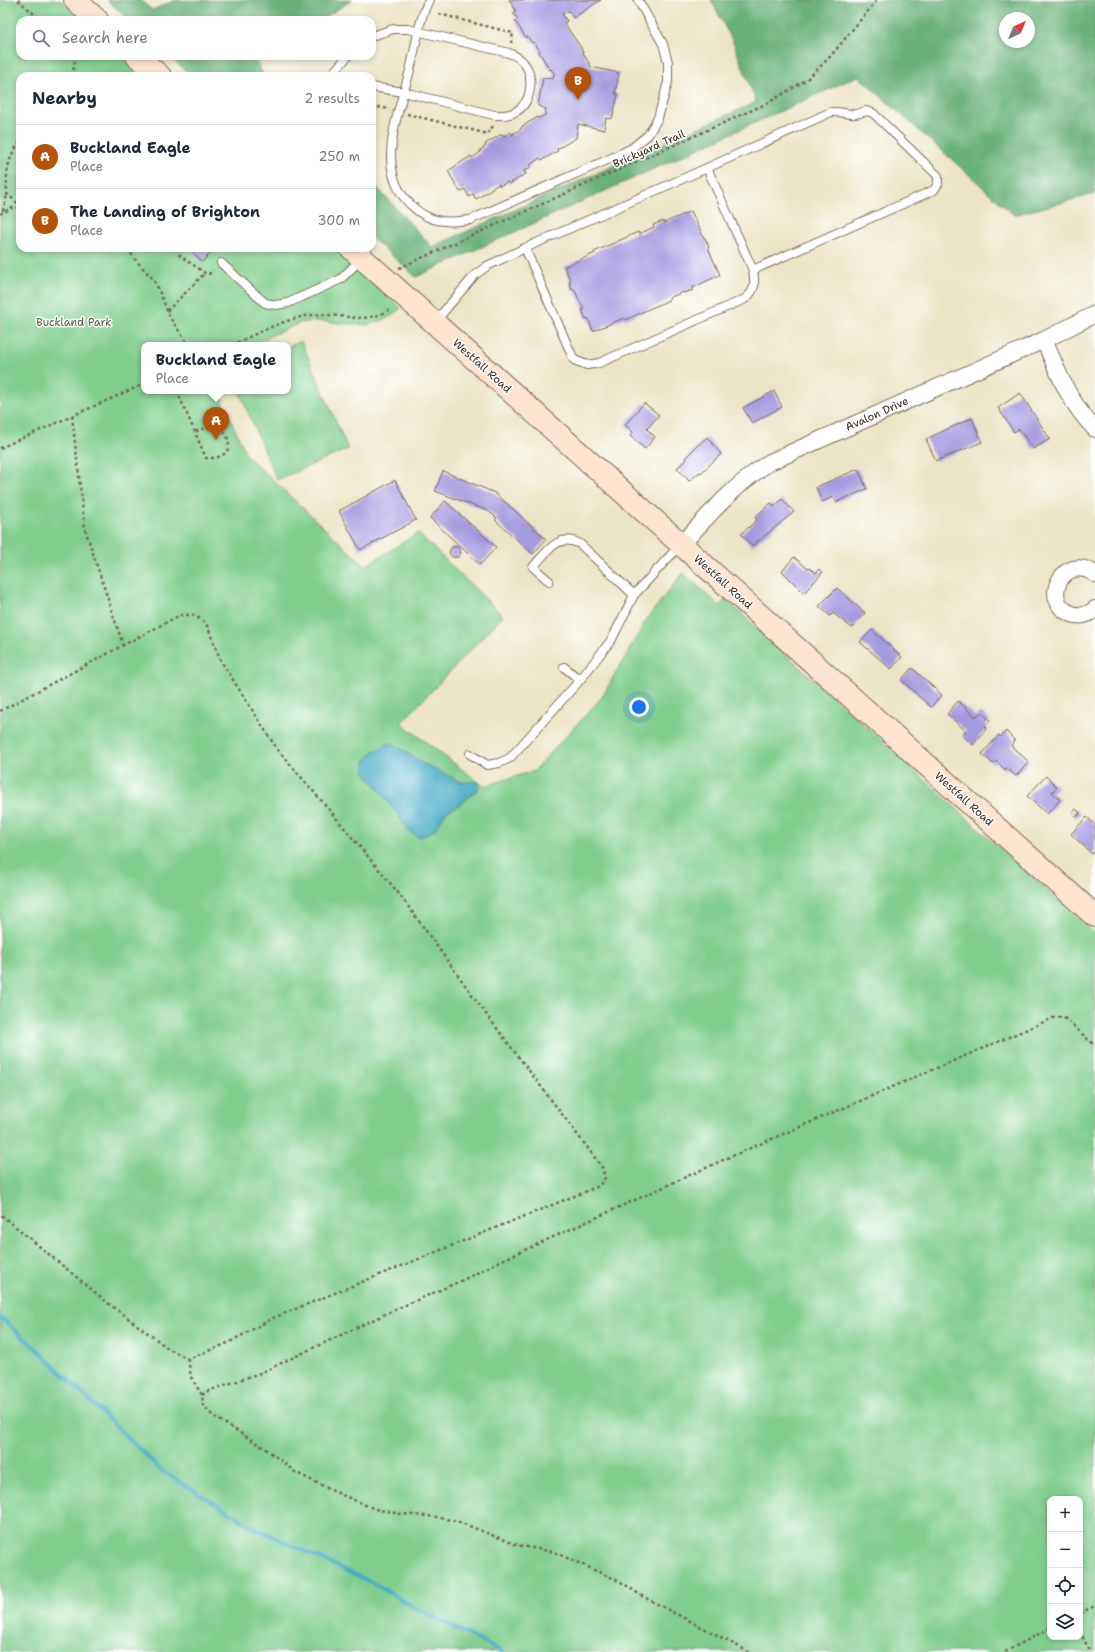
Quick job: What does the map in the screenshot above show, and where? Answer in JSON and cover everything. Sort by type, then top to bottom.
[{"type":"street","points":[[75,0],[93,16]]},
{"type":"street","points":[[142,60],[155,72]]},
{"type":"street","name":"Westfall Road","points":[[356,253],[1095,916]]},
{"type":"street","name":"Avalon Drive","points":[[681,545],[736,487],[770,462],[1044,340],[1095,314]]},
{"type":"street","points":[[1044,340],[1069,397],[1082,416],[1095,429]]},
{"type":"street","points":[[1095,573],[1080,568],[1072,569],[1065,573],[1060,579],[1056,594],[1062,608],[1068,613],[1083,615],[1095,609]]},
{"type":"lane","points":[[429,0],[419,31],[392,141],[390,162],[395,182],[402,197],[417,211],[435,220],[450,223],[470,220],[614,158],[632,148],[648,135],[658,118],[668,82],[668,62],[663,44],[638,0]]},
{"type":"lane","points":[[376,35],[393,29],[419,31],[509,53],[522,59],[529,70],[531,80],[529,92],[524,104],[516,112],[504,116],[494,115],[404,92],[376,88]]},
{"type":"lane","points":[[334,72],[344,60]]},
{"type":"lane","points":[[434,323],[475,275],[487,266],[831,112],[856,115],[866,111],[872,113],[938,176],[938,184],[934,190],[753,270]]},
{"type":"lane","points":[[525,248],[574,360],[587,365],[599,363],[745,298],[751,294],[756,285],[753,270],[707,168]]},
{"type":"lane","points":[[221,263],[265,303],[276,305],[288,303],[341,279],[356,253]]},
{"type":"lane","points":[[548,581],[533,567],[557,542],[572,540],[580,544],[634,595]]},
{"type":"lane","points":[[470,754],[487,765],[499,764],[510,758],[580,680],[612,640],[634,595],[681,545]]},
{"type":"lane","points":[[564,667],[580,680]]},
{"type":"path","points":[[18,0],[36,16]]},
{"type":"path","name":"Brickyard Trail","points":[[397,270],[768,103],[806,80],[829,58],[876,0]]},
{"type":"path","points":[[439,14],[513,33],[510,45],[517,47]]},
{"type":"path","points":[[73,72],[75,60]]},
{"type":"path","points":[[376,107],[390,109]]},
{"type":"path","points":[[406,114],[488,134],[490,129],[496,124]]},
{"type":"path","points":[[3,212],[7,194],[6,175],[8,161],[16,148]]},
{"type":"path","points":[[7,194],[16,202]]},
{"type":"path","points":[[0,214],[16,207]]},
{"type":"path","points":[[130,252],[152,278],[158,288],[170,318],[187,342]]},
{"type":"path","points":[[179,252],[180,256],[205,273],[209,274],[221,263]]},
{"type":"path","points":[[167,311],[205,273]]},
{"type":"path","points":[[239,342],[273,327],[312,315],[364,318],[384,314],[392,308]]},
{"type":"path","points":[[0,448],[141,385]]},
{"type":"path","points":[[178,394],[194,432],[206,458],[223,456],[227,452],[229,444],[228,437],[223,430],[218,427],[209,427],[194,432]]},
{"type":"path","points":[[72,416],[85,529],[123,645]]},
{"type":"path","points":[[0,711],[180,615],[194,615],[206,623],[221,661],[277,749],[400,895],[486,1014],[602,1167],[605,1178],[599,1186],[273,1318],[228,1343],[188,1359],[169,1349],[108,1303],[0,1214]]},
{"type":"path","points":[[202,1395],[208,1391],[260,1373],[394,1310],[463,1280],[496,1263],[732,1156],[1053,1018],[1060,1017],[1066,1020],[1095,1046]]},
{"type":"path","points":[[188,1359],[191,1376],[202,1395],[203,1405],[213,1416],[266,1449],[295,1472],[333,1491],[375,1509],[459,1522],[517,1545],[554,1552],[621,1582],[642,1596],[749,1652]]},
{"type":"path","points":[[1083,1612],[1095,1606]]},
{"type":"path","points":[[1005,1652],[1047,1630]]},
{"type":"path","points":[[1083,1637],[1090,1652]]},
{"type":"green space","name":"Buckland Park","points":[[0,0],[60,0],[78,16],[16,16],[16,60],[126,60],[140,72],[16,72],[16,252],[339,252],[401,308],[393,315],[383,320],[366,325],[317,321],[300,323],[257,342],[141,342],[141,394],[219,394],[247,456],[365,566],[418,533],[503,616],[401,723],[484,786],[534,771],[602,697],[648,617],[683,573],[720,606],[725,599],[1095,934],[1095,1652],[0,1652]]},
{"type":"green space","points":[[107,0],[140,0],[152,10],[176,0],[352,0],[327,16],[125,16]]},
{"type":"green space","points":[[711,0],[1095,0],[1095,194],[1014,215],[858,76],[416,277],[376,242],[376,186],[432,247],[756,102],[733,42]]},
{"type":"green space","points":[[174,60],[258,60],[256,61],[262,72],[187,72]]},
{"type":"green space","points":[[301,341],[348,449],[277,480],[240,394],[291,394],[291,346]]},
{"type":"water","points":[[387,744],[394,744],[424,764],[461,782],[478,782],[480,786],[461,804],[446,812],[434,830],[426,835],[418,837],[410,832],[404,825],[397,813],[365,772],[365,762],[373,752]]},
{"type":"building","points":[[509,0],[601,0],[573,18],[569,11],[562,14],[567,21],[564,23],[582,49],[591,67],[619,73],[615,94],[618,94],[612,119],[606,118],[604,130],[578,124],[576,138],[557,149],[558,151],[542,160],[540,158],[530,165],[531,167],[524,171],[526,174],[509,184],[507,182],[500,186],[499,184],[476,199],[473,194],[469,197],[465,189],[460,192],[448,171],[471,156],[472,158],[481,152],[480,150],[486,146],[485,144],[502,134],[504,136],[510,132],[512,135],[522,128],[521,127],[538,117],[539,118],[545,115],[546,109],[538,106],[543,78],[553,79],[554,73],[551,69],[550,70],[534,42],[532,43],[527,36],[526,38],[515,21],[518,19],[513,13],[516,11]]},
{"type":"building","points":[[691,211],[705,238],[720,275],[692,288],[693,290],[683,292],[669,298],[669,300],[625,320],[624,318],[593,331],[588,318],[586,319],[582,310],[584,310],[574,289],[572,290],[569,282],[571,281],[564,267],[638,232],[639,234],[654,227],[653,225],[663,221],[664,223]]},
{"type":"building","points":[[193,252],[212,252],[202,262]]},
{"type":"building","points":[[774,391],[782,407],[752,423],[743,408]]},
{"type":"building","points":[[1020,393],[1050,439],[1033,449],[1019,429],[1014,432],[998,408]]},
{"type":"building","points":[[644,403],[659,415],[647,429],[655,437],[645,449],[630,436],[633,432],[625,425]]},
{"type":"building","points":[[972,418],[982,442],[936,461],[926,439]]},
{"type":"building","points":[[707,437],[721,454],[701,473],[700,472],[689,481],[677,468],[687,459],[685,458]]},
{"type":"building","points":[[858,469],[867,489],[836,502],[833,497],[822,502],[816,487]]},
{"type":"building","points":[[443,471],[495,493],[546,539],[533,554],[495,520],[497,518],[488,511],[435,491]]},
{"type":"building","points":[[395,480],[416,520],[360,550],[339,511]]},
{"type":"building","points":[[782,499],[794,512],[752,546],[741,534],[757,520],[755,517],[771,503],[774,507]]},
{"type":"building","points":[[445,501],[496,547],[480,565],[430,518]]},
{"type":"building","points":[[453,547],[457,547],[459,548],[459,556],[453,557],[450,554],[450,550]]},
{"type":"building","points":[[794,557],[808,569],[809,568],[816,573],[819,569],[823,572],[804,593],[782,571]]},
{"type":"building","points":[[837,588],[865,613],[852,628],[833,613],[830,616],[819,606]]},
{"type":"building","points":[[872,630],[902,657],[891,669],[860,642]]},
{"type":"building","points":[[912,668],[942,695],[931,707],[901,680]]},
{"type":"building","points":[[958,701],[976,717],[981,712],[990,720],[985,726],[987,728],[973,745],[962,735],[966,731],[947,714]]},
{"type":"building","points":[[1006,731],[1015,741],[1011,746],[1029,762],[1016,776],[1006,768],[1005,770],[996,761],[993,764],[982,754],[999,735],[1001,737]]},
{"type":"building","points":[[1046,776],[1057,787],[1052,792],[1060,800],[1047,814],[1027,796]]},
{"type":"building","points":[[1076,809],[1080,813],[1076,818],[1072,813]]},
{"type":"building","points":[[1087,817],[1095,825],[1095,850],[1092,854],[1071,834]]},
{"type":"waterway","points":[[0,1317],[39,1351],[162,1471],[257,1529],[373,1583],[412,1606],[502,1652]]},
{"type":"place","name":"The Landing of Brighton","points":[[578,100]]},
{"type":"place","name":"Buckland Eagle","points":[[216,440]]}]
